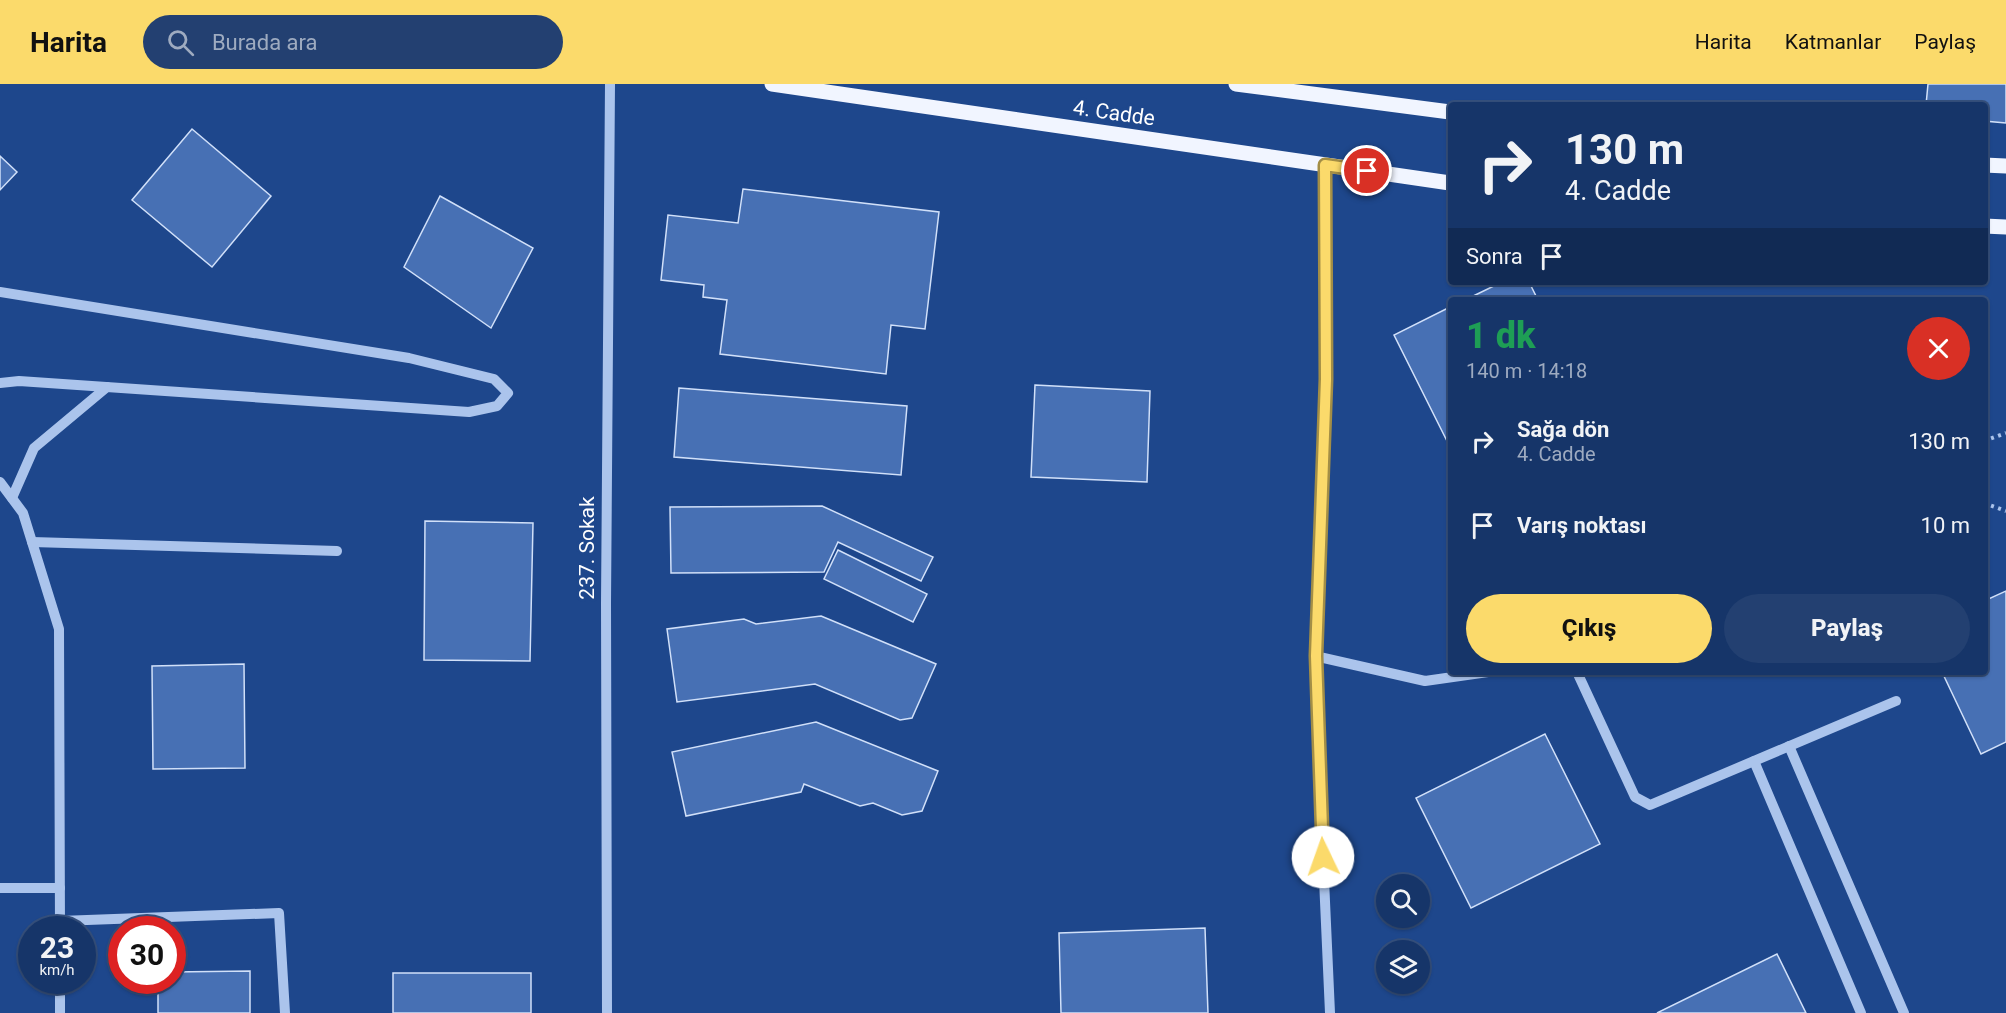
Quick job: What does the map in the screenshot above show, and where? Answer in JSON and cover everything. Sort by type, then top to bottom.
[{"type":"main road","name":"4. Cadde","points":[[772,84],[1448,183]]},
{"type":"main road","points":[[1236,84],[1448,112]]},
{"type":"main road","points":[[1988,165],[2006,166]]},
{"type":"main road","points":[[1988,226],[2006,227]]},
{"type":"street","name":"237. Sokak","points":[[607,1013],[606,603],[610,84]]},
{"type":"street","points":[[1325,165],[1326,379],[1316,656],[1330,1013]]},
{"type":"street","points":[[0,292],[409,358],[494,379],[508,393],[497,406],[469,412],[19,381],[0,382]]},
{"type":"street","points":[[12,498],[34,448],[107,387]]},
{"type":"street","points":[[0,482],[23,513],[59,629],[60,916]]},
{"type":"street","points":[[32,542],[337,551]]},
{"type":"street","points":[[1316,656],[1425,681],[1467,675]]},
{"type":"street","points":[[1578,675],[1635,797],[1650,805],[1896,701]]},
{"type":"street","points":[[1789,746],[1904,1013]]},
{"type":"street","points":[[1754,761],[1861,1013]]},
{"type":"street","points":[[0,888],[60,888]]},
{"type":"street","points":[[96,923],[279,913],[285,1013]]},
{"type":"street","points":[[60,994],[60,1013]]},
{"type":"path","points":[[1988,440],[2006,433]]},
{"type":"path","points":[[1988,504],[2006,511]]},
{"type":"building","points":[[1928,84],[2006,84],[2006,123],[1988,121],[1988,102],[1926,102]]},
{"type":"building","points":[[192,129],[271,196],[212,267],[132,200]]},
{"type":"building","points":[[0,156],[17,172],[0,190]]},
{"type":"building","points":[[743,189],[939,212],[925,329],[891,325],[886,374],[720,354],[727,300],[703,297],[704,285],[661,280],[668,215],[738,223]]},
{"type":"building","points":[[440,196],[533,248],[491,328],[404,267]]},
{"type":"building","points":[[1496,285],[1530,285],[1536,297],[1471,297]]},
{"type":"building","points":[[1448,308],[1448,443],[1394,335]]},
{"type":"building","points":[[1035,385],[1150,391],[1147,482],[1031,477]]},
{"type":"building","points":[[679,388],[907,406],[901,475],[674,457]]},
{"type":"building","points":[[822,506],[933,557],[921,581],[838,542],[824,572],[671,573],[670,507]]},
{"type":"building","points":[[425,521],[533,523],[530,661],[424,660]]},
{"type":"building","points":[[838,550],[927,594],[913,622],[824,579]]},
{"type":"building","points":[[2006,591],[2006,742],[1981,754],[1943,675],[1988,675],[1988,599]]},
{"type":"building","points":[[821,616],[936,664],[912,718],[900,720],[815,684],[677,702],[667,629],[744,619],[756,624]]},
{"type":"building","points":[[244,664],[245,768],[153,769],[152,666]]},
{"type":"building","points":[[816,722],[938,771],[922,811],[902,815],[873,803],[860,806],[804,784],[801,792],[686,816],[672,752]]},
{"type":"building","points":[[1545,734],[1600,844],[1471,908],[1416,798]]},
{"type":"building","points":[[1205,928],[1208,1013],[1061,1013],[1059,933]]},
{"type":"building","points":[[1777,954],[1806,1013],[1657,1013]]},
{"type":"building","points":[[250,971],[250,1013],[158,1013],[158,994],[186,994],[186,972]]},
{"type":"building","points":[[393,973],[531,973],[531,1013],[393,1013]]},
{"type":"route","points":[[1323,857],[1316,656],[1326,379],[1325,165],[1367,171]]}]
